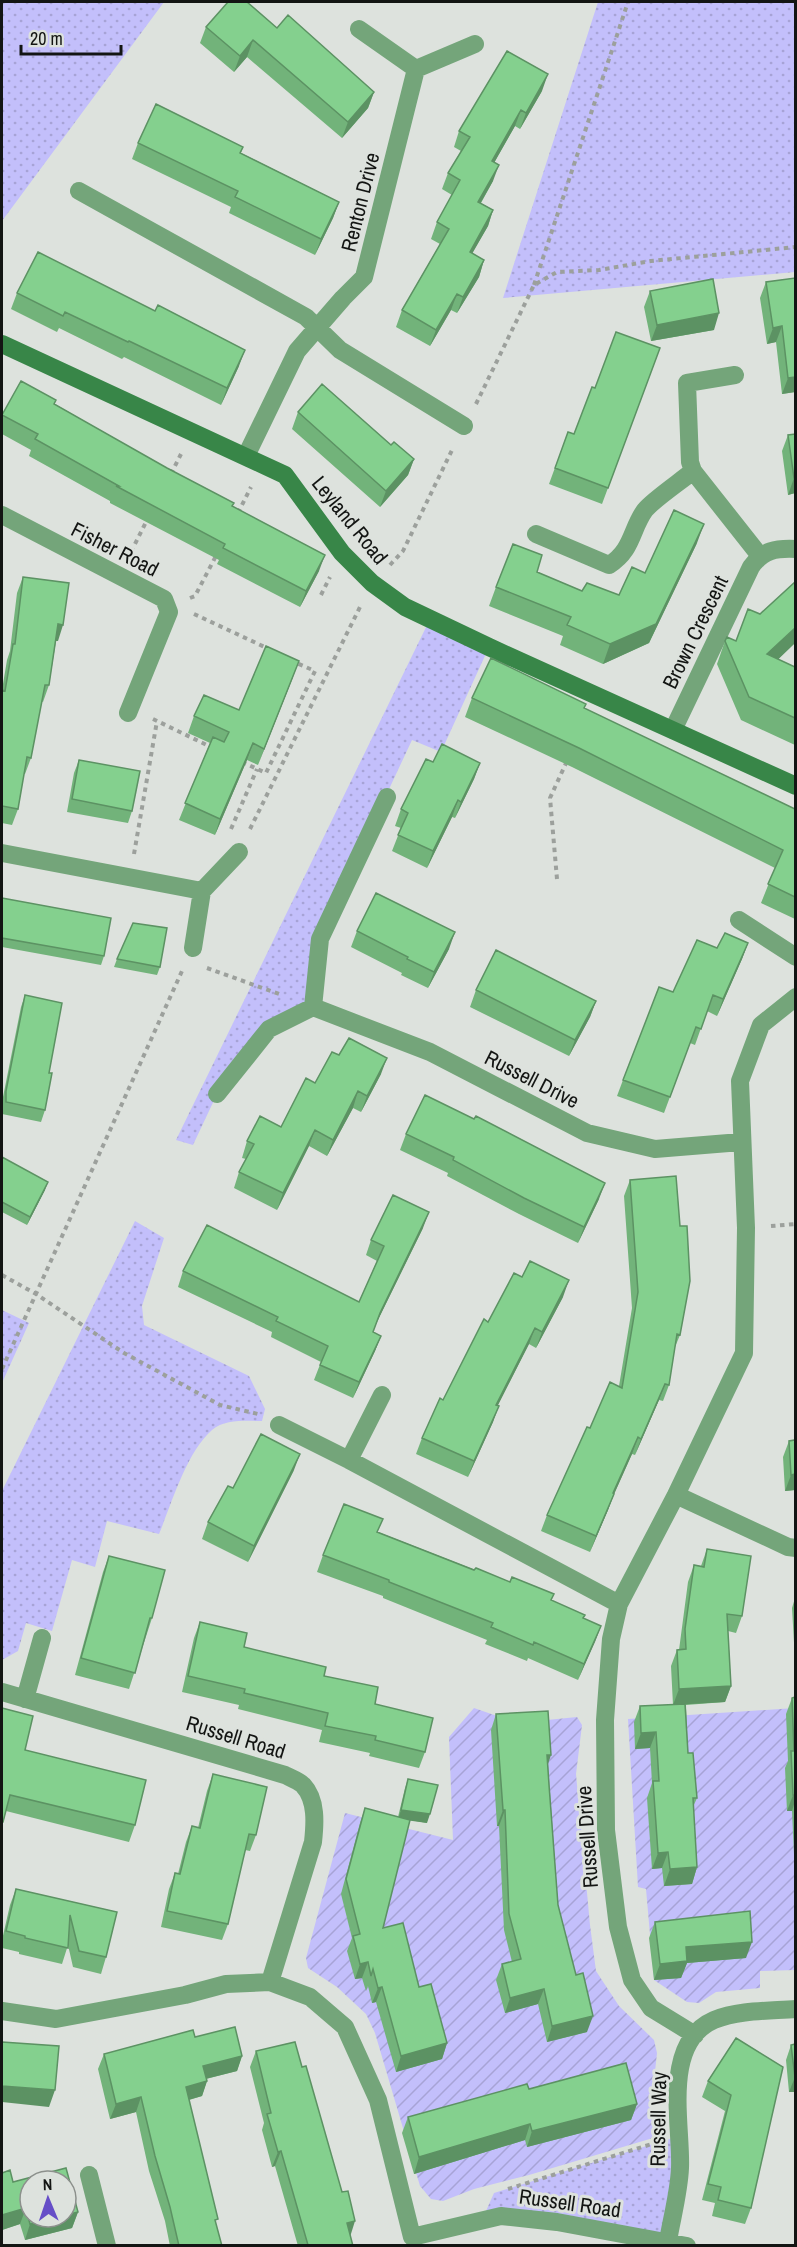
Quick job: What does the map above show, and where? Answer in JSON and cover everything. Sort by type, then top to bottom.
[{"type":"street","points":[[359,29],[416,69],[475,44]]},
{"type":"street","name":"Renton Drive","points":[[254,460],[297,351],[364,277],[416,69]]},
{"type":"street","points":[[79,191],[306,317],[340,350],[464,426]]},
{"type":"street","name":"Leyland Road","points":[[2,344],[285,475],[342,553],[372,583],[405,607],[795,786]]},
{"type":"street","points":[[735,375],[687,383],[690,462],[693,471],[760,556],[781,548],[795,549]]},
{"type":"street","points":[[536,534],[609,565],[617,560],[632,539],[645,510],[693,471]]},
{"type":"street","name":"Fisher Road","points":[[2,515],[164,599],[169,612],[129,710]]},
{"type":"street","name":"Brown Crescent","points":[[673,730],[752,567],[760,556]]},
{"type":"street","points":[[217,1094],[269,1029],[313,1007],[320,939],[387,797]]},
{"type":"street","points":[[2,853],[202,891]]},
{"type":"street","points":[[190,954],[202,891],[235,856]]},
{"type":"street","points":[[739,920],[795,957]]},
{"type":"street","name":"Russell Drive","points":[[695,2035],[651,2008],[632,1980],[618,1926],[606,1830],[604,1720],[611,1639],[620,1604],[676,1495],[744,1353],[746,1228],[740,1081],[761,1025],[794,1002]]},
{"type":"street","name":"Russell Drive","points":[[313,1007],[430,1052],[587,1133],[655,1149],[741,1142]]},
{"type":"street","points":[[349,1460],[382,1395]]},
{"type":"street","points":[[279,1425],[620,1604]]},
{"type":"street","points":[[676,1495],[788,1547],[795,1548]]},
{"type":"street","points":[[26,1699],[42,1638]]},
{"type":"street","name":"Russell Road","points":[[2,1692],[285,1775],[303,1785],[312,1802],[315,1819],[313,1842],[270,1982]]},
{"type":"street","name":"Russell Road","points":[[2,2011],[56,2019],[185,1995],[226,1984],[270,1982],[310,1997],[345,2027],[378,2100],[413,2241],[483,2220],[522,2217],[687,2246]]},
{"type":"street","points":[[695,2035],[712,2021],[795,2009]]},
{"type":"street","name":"Russell Way","points":[[668,2241],[680,2169],[677,2098],[682,2060],[695,2035]]},
{"type":"street","points":[[89,2175],[107,2246]]},
{"type":"path","points":[[257,769],[220,852],[235,856],[372,583],[403,551],[534,285],[628,2]]},
{"type":"path","points":[[534,285],[558,272],[599,270],[651,261],[795,247]]},
{"type":"path","points":[[167,482],[192,432]]},
{"type":"path","points":[[237,515],[254,460]]},
{"type":"path","points":[[119,576],[151,512]]},
{"type":"path","points":[[167,607],[195,596],[221,545]]},
{"type":"path","points":[[167,607],[195,615],[275,652]]},
{"type":"path","points":[[238,760],[266,773],[315,671],[285,657]]},
{"type":"path","points":[[129,710],[218,750]]},
{"type":"path","points":[[130,878],[157,721]]},
{"type":"path","points":[[557,879],[550,798],[568,757]]},
{"type":"path","points":[[2,1369],[190,954],[313,1007]]},
{"type":"path","points":[[2,1275],[36,1294],[124,1353],[201,1395],[220,1405],[261,1414],[279,1425]]},
{"type":"path","points":[[483,2220],[494,2193],[679,2136]]},
{"type":"shaded area","points":[[2,2],[164,2],[2,221]]},
{"type":"shaded area","points":[[598,2],[795,2],[795,272],[503,298]]},
{"type":"shaded area","points":[[430,619],[489,647],[441,752],[412,740],[332,911],[313,1007],[269,1029],[217,1094],[193,1145],[176,1140]]},
{"type":"shaded area","points":[[135,1221],[164,1238],[142,1306],[144,1325],[249,1376],[265,1409],[262,1421],[236,1421],[217,1426],[212,1430],[187,1465],[159,1534],[107,1521],[95,1567],[72,1560],[52,1631],[26,1623],[18,1651],[2,1660],[2,1491]]},
{"type":"shaded area","points":[[2,1310],[29,1323],[2,1383]]},
{"type":"shaded area","points":[[474,1708],[517,1723],[577,1717],[582,1725],[576,1774],[596,1971],[619,2006],[654,2040],[657,2053],[652,2100],[653,2138],[474,2189],[443,2201],[431,2199],[420,2186],[375,2033],[366,2014],[337,1987],[308,1968],[306,1958],[345,1813],[453,1840],[449,1737]]},
{"type":"shaded area","points":[[795,1708],[795,1970],[760,1971],[760,1988],[716,1992],[699,2003],[687,2002],[654,1980],[646,1889],[638,1887],[628,1719]]},
{"type":"shaded area","points":[[679,2136],[668,2241],[482,2220],[494,2193]]},
{"type":"building","points":[[228,2],[247,2],[277,28],[288,15],[374,92],[348,122],[253,40],[240,56],[206,27]]},
{"type":"building","points":[[507,51],[548,74],[526,113],[521,110],[492,161],[499,165],[478,202],[493,210],[470,252],[484,260],[463,297],[457,294],[436,330],[402,310],[449,229],[437,222],[460,180],[448,173],[470,137],[459,131]]},
{"type":"building","points":[[156,104],[243,147],[240,153],[339,202],[321,239],[235,197],[238,191],[138,143]]},
{"type":"building","points":[[38,252],[155,311],[158,305],[245,350],[227,388],[65,312],[63,316],[17,293]]},
{"type":"building","points":[[795,278],[795,377],[788,378],[782,326],[773,328],[766,282]]},
{"type":"building","points":[[713,279],[719,313],[657,325],[650,291]]},
{"type":"building","points":[[616,332],[660,348],[608,488],[555,468],[568,432],[574,434],[592,387],[595,388]]},
{"type":"building","points":[[21,381],[56,400],[54,404],[234,503],[232,506],[325,555],[306,591],[223,548],[225,544],[116,486],[119,486],[35,439],[38,434],[2,415]]},
{"type":"building","points":[[322,384],[391,445],[394,442],[414,459],[386,491],[298,412]]},
{"type":"building","points":[[795,434],[795,478],[794,478],[788,435]]},
{"type":"building","points":[[674,510],[704,524],[656,624],[610,644],[567,625],[571,617],[496,587],[513,544],[542,555],[537,572],[582,591],[587,583],[619,595],[632,567],[645,573]]},
{"type":"building","points":[[23,577],[69,583],[63,625],[58,624],[49,685],[45,685],[31,758],[27,757],[18,809],[2,806],[2,690],[5,691],[13,644],[15,644]]},
{"type":"building","points":[[795,582],[795,628],[767,654],[795,667],[795,718],[749,697],[725,641],[727,637],[736,641],[748,609],[760,614]]},
{"type":"building","points":[[266,646],[299,661],[264,749],[253,743],[220,819],[185,803],[213,737],[224,742],[229,732],[194,716],[204,695],[239,710]]},
{"type":"building","points":[[491,658],[586,704],[584,708],[795,809],[795,897],[768,884],[783,850],[579,748],[472,698]]},
{"type":"building","points":[[442,744],[480,763],[461,802],[458,800],[433,851],[398,835],[408,813],[401,809],[426,759],[433,762]]},
{"type":"building","points":[[79,760],[140,771],[132,811],[72,799]]},
{"type":"building","points":[[376,893],[455,932],[434,972],[357,931]]},
{"type":"building","points":[[2,898],[111,918],[104,956],[2,938]]},
{"type":"building","points":[[133,923],[167,928],[160,967],[117,959]]},
{"type":"building","points":[[725,933],[748,943],[723,999],[713,995],[701,1029],[696,1027],[670,1097],[623,1080],[659,987],[673,992],[697,940],[717,948]]},
{"type":"building","points":[[496,950],[596,1001],[575,1040],[476,990]]},
{"type":"building","points":[[25,995],[62,1003],[49,1073],[52,1073],[45,1110],[6,1102],[6,1091]]},
{"type":"building","points":[[349,1038],[387,1058],[367,1096],[358,1091],[333,1140],[315,1130],[283,1193],[239,1172],[254,1144],[247,1141],[260,1116],[281,1127],[306,1078],[315,1083],[332,1052],[339,1055]]},
{"type":"building","points":[[425,1095],[474,1119],[476,1116],[605,1183],[584,1227],[524,1198],[453,1160],[454,1157],[406,1134]]},
{"type":"building","points":[[2,1157],[48,1182],[30,1217],[2,1202]]},
{"type":"building","points":[[676,1176],[680,1226],[687,1226],[690,1281],[680,1335],[677,1334],[669,1385],[665,1384],[641,1439],[638,1437],[596,1536],[547,1515],[610,1382],[622,1388],[638,1292],[630,1180]]},
{"type":"building","points":[[393,1195],[429,1212],[380,1313],[373,1332],[381,1336],[359,1382],[320,1365],[328,1346],[276,1321],[278,1317],[183,1271],[207,1225],[359,1302],[384,1246],[371,1240]]},
{"type":"building","points":[[530,1261],[569,1280],[542,1332],[535,1328],[496,1405],[499,1406],[474,1461],[422,1438],[440,1398],[443,1400],[484,1319],[488,1322],[514,1273],[522,1277]]},
{"type":"building","points":[[261,1434],[300,1454],[254,1546],[208,1522],[228,1486],[233,1488]]},
{"type":"building","points":[[795,1440],[795,1474],[791,1475],[789,1441]]},
{"type":"building","points":[[344,1504],[383,1519],[377,1532],[474,1570],[476,1568],[510,1582],[512,1577],[554,1594],[551,1600],[585,1615],[583,1618],[601,1626],[584,1664],[534,1642],[533,1645],[491,1627],[493,1623],[323,1555]]},
{"type":"building","points":[[707,1549],[751,1556],[742,1616],[727,1614],[731,1686],[679,1689],[677,1650],[686,1649],[685,1629],[694,1565],[704,1567]]},
{"type":"building","points":[[109,1556],[165,1570],[135,1673],[81,1658]]},
{"type":"building","points":[[200,1622],[247,1633],[244,1647],[326,1667],[324,1676],[378,1687],[375,1704],[433,1718],[425,1752],[375,1740],[376,1736],[325,1726],[328,1713],[244,1693],[245,1689],[188,1676]]},
{"type":"building","points":[[795,1697],[795,1795],[793,1795],[792,1698]]},
{"type":"building","points":[[685,1704],[688,1753],[693,1753],[697,1798],[693,1798],[697,1867],[670,1869],[668,1852],[658,1853],[653,1781],[659,1781],[656,1732],[641,1733],[640,1706]]},
{"type":"building","points":[[2,1708],[33,1716],[25,1750],[146,1780],[135,1825],[10,1795],[2,1822]]},
{"type":"building","points":[[548,1711],[551,1755],[547,1755],[558,1905],[576,1975],[583,1973],[593,2016],[552,2026],[544,1989],[510,1998],[502,1964],[521,1959],[509,1914],[505,1810],[503,1810],[496,1714]]},
{"type":"building","points":[[213,1774],[267,1787],[256,1835],[249,1834],[228,1924],[167,1911],[175,1873],[180,1874],[192,1826],[200,1828]]},
{"type":"building","points":[[408,1779],[438,1785],[430,1814],[401,1810]]},
{"type":"building","points":[[365,1808],[410,1820],[383,1928],[403,1923],[419,1987],[431,1984],[447,2043],[401,2056],[382,1987],[378,1988],[373,1969],[371,1976],[368,1962],[360,1964],[353,1936],[360,1934],[346,1879]]},
{"type":"building","points":[[16,1889],[117,1912],[106,1957],[79,1951],[70,1915],[68,1948],[6,1931]]},
{"type":"building","points":[[750,1911],[752,1942],[686,1947],[687,1961],[660,1964],[655,1922]]},
{"type":"building","points":[[235,2027],[242,2056],[203,2066],[207,2081],[186,2087],[218,2219],[215,2220],[222,2246],[179,2246],[141,2097],[116,2104],[104,2054],[193,2030],[195,2037]]},
{"type":"building","points":[[736,2038],[783,2067],[751,2208],[718,2200],[721,2187],[708,2184],[731,2095],[708,2081]]},
{"type":"building","points":[[2,2042],[59,2046],[55,2090],[2,2086]]},
{"type":"building","points":[[295,2042],[302,2067],[306,2066],[342,2192],[348,2191],[355,2221],[347,2223],[353,2246],[307,2246],[281,2151],[278,2152],[267,2114],[271,2113],[256,2051]]},
{"type":"building","points":[[795,2044],[795,2077],[791,2045]]},
{"type":"building","points":[[626,2063],[637,2104],[532,2131],[530,2124],[419,2157],[408,2117],[527,2084],[529,2089]]},
{"type":"building","points":[[10,2170],[13,2182],[18,2181],[18,2210],[2,2215],[2,2173]]}]
